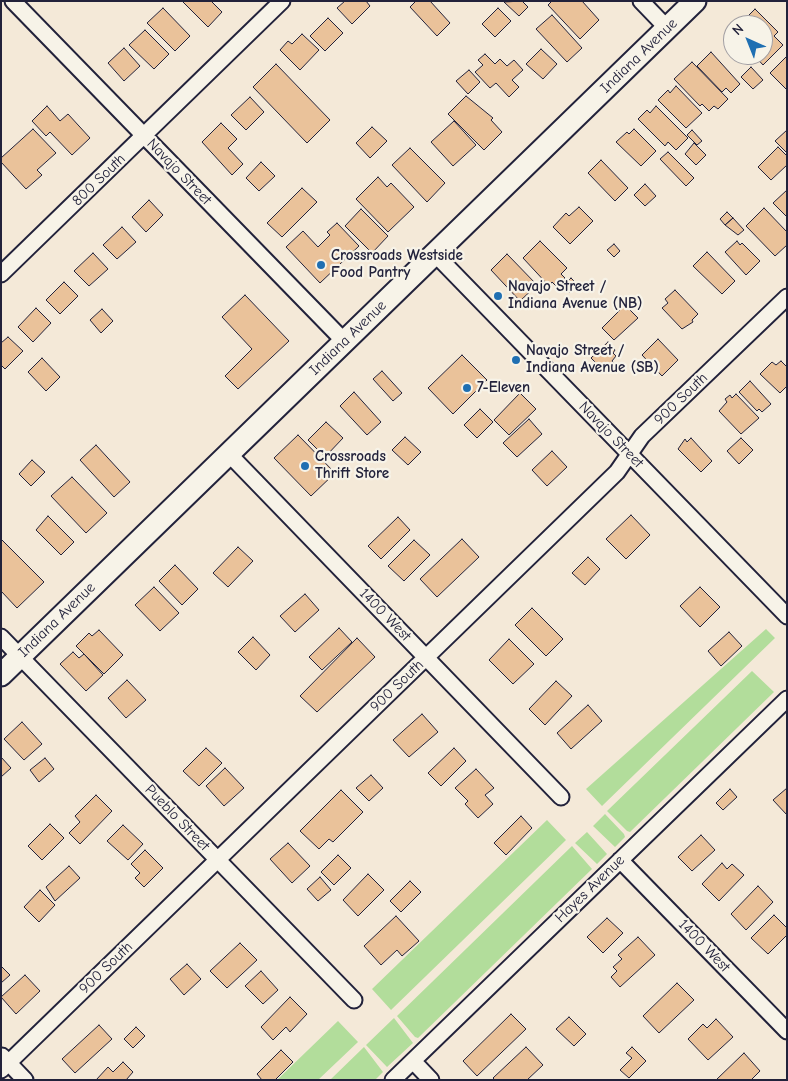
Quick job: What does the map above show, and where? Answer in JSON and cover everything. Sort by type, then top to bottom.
[{"type":"street","name":"Navajo Street","points":[[13,1],[345,342]]},
{"type":"street","name":"800 South","points":[[1,274],[282,1]]},
{"type":"street","points":[[641,1],[667,28]]},
{"type":"street","name":"Indiana Avenue","points":[[1,674],[695,1]]},
{"type":"street","name":"Navajo Street","points":[[435,254],[787,616]]},
{"type":"street","name":"900 South","points":[[4,1063],[218,860],[617,472],[642,436],[787,297]]},
{"type":"street","name":"1400 West","points":[[229,454],[561,797]]},
{"type":"street","name":"Pueblo Street","points":[[1,637],[354,1000]]},
{"type":"street","name":"Hayes Avenue","points":[[393,1080],[787,699]]},
{"type":"street","name":"1400 West","points":[[620,860],[787,1031]]},
{"type":"street","points":[[413,1061],[431,1080]]},
{"type":"street","points":[[4,1063],[25,1080]]},
{"type":"green space","points":[[766,629],[775,638],[602,806],[586,789]]},
{"type":"green space","points":[[752,671],[774,692],[630,832],[627,831],[607,811]]},
{"type":"green space","points":[[605,814],[625,837],[615,847],[593,826]]},
{"type":"green space","points":[[547,820],[566,840],[391,1010],[372,989]]},
{"type":"green space","points":[[587,832],[607,854],[597,864],[575,843]]},
{"type":"green space","points":[[572,846],[592,869],[418,1038],[415,1037],[397,1016]]},
{"type":"green space","points":[[394,1018],[413,1043],[387,1067],[366,1045]]},
{"type":"green space","points":[[338,1021],[358,1042],[318,1080],[277,1080]]},
{"type":"green space","points":[[364,1047],[383,1072],[375,1080],[330,1080]]},
{"type":"building","points":[[182,1],[211,1],[222,12],[208,27]]},
{"type":"building","points":[[345,1],[366,1],[370,6],[352,24],[337,8]]},
{"type":"building","points":[[416,1],[430,1],[450,23],[437,36],[410,7]]},
{"type":"building","points":[[522,1],[528,7],[519,16],[504,2]]},
{"type":"building","points":[[552,1],[582,1],[599,20],[580,39],[548,5]]},
{"type":"building","points":[[163,8],[190,36],[175,51],[147,23]]},
{"type":"building","points":[[498,8],[511,21],[495,37],[482,24]]},
{"type":"building","points":[[755,9],[761,15],[749,15]]},
{"type":"building","points":[[552,15],[582,48],[567,62],[536,29]]},
{"type":"building","points":[[328,18],[343,33],[325,51],[310,36]]},
{"type":"building","points":[[773,27],[778,32],[774,36],[783,45],[773,55]]},
{"type":"building","points":[[145,30],[169,54],[154,69],[129,45]]},
{"type":"building","points":[[302,34],[319,50],[300,70],[280,50],[288,41],[292,44]]},
{"type":"building","points":[[124,48],[140,66],[124,81],[108,63]]},
{"type":"building","points":[[541,49],[557,64],[543,79],[526,64]]},
{"type":"building","points":[[711,52],[740,84],[731,93],[726,88],[722,92],[697,66]]},
{"type":"building","points":[[485,54],[495,64],[500,59],[507,66],[514,60],[523,70],[512,80],[519,87],[509,97],[496,83],[490,88],[475,72],[483,65],[478,60]]},
{"type":"building","points":[[787,56],[787,90],[770,73]]},
{"type":"building","points":[[692,62],[728,99],[718,109],[714,106],[709,111],[702,104],[700,106],[674,79]]},
{"type":"building","points":[[276,64],[330,120],[307,143],[253,87]]},
{"type":"building","points":[[751,67],[763,80],[753,89],[741,77]]},
{"type":"building","points":[[469,70],[480,82],[468,94],[456,81]]},
{"type":"building","points":[[676,86],[702,113],[686,128],[658,100],[668,90],[670,93]]},
{"type":"building","points":[[466,96],[493,118],[491,120],[502,132],[484,150],[448,114]]},
{"type":"building","points":[[250,97],[264,112],[246,130],[231,115]]},
{"type":"building","points":[[47,106],[60,121],[68,114],[90,138],[72,155],[50,132],[46,136],[32,121]]},
{"type":"building","points":[[656,106],[688,138],[676,150],[668,142],[665,146],[638,119],[647,110],[650,113]]},
{"type":"building","points":[[454,121],[476,145],[453,166],[431,142]]},
{"type":"building","points":[[221,123],[237,139],[228,148],[243,164],[232,175],[202,142]]},
{"type":"building","points":[[372,127],[387,141],[370,158],[356,143]]},
{"type":"building","points":[[33,129],[56,153],[37,170],[42,175],[26,189],[1,162],[1,158]]},
{"type":"building","points":[[634,129],[656,151],[641,166],[616,142],[627,132],[629,134]]},
{"type":"building","points":[[692,130],[702,141],[697,145],[687,135]]},
{"type":"building","points":[[787,130],[787,153],[775,141]]},
{"type":"building","points":[[694,143],[706,155],[696,165],[685,154]]},
{"type":"building","points":[[778,147],[787,156],[787,165],[771,180],[758,167]]},
{"type":"building","points":[[410,148],[445,183],[427,202],[392,165]]},
{"type":"building","points":[[668,152],[694,178],[686,186],[660,159]]},
{"type":"building","points":[[601,160],[628,188],[615,201],[588,173]]},
{"type":"building","points":[[261,162],[275,176],[259,191],[246,178]]},
{"type":"building","points":[[378,177],[387,187],[391,183],[414,207],[388,232],[356,199]]},
{"type":"building","points":[[645,184],[656,196],[645,206],[634,195]]},
{"type":"building","points":[[302,188],[317,202],[282,237],[267,223]]},
{"type":"building","points":[[787,190],[787,217],[773,203]]},
{"type":"building","points":[[149,200],[163,215],[146,232],[132,217]]},
{"type":"building","points":[[579,207],[593,221],[570,244],[553,227],[566,213],[569,216]]},
{"type":"building","points":[[764,208],[787,232],[787,245],[775,256],[746,226]]},
{"type":"building","points":[[361,209],[388,236],[372,253],[345,226]]},
{"type":"building","points":[[727,212],[733,218],[725,225],[720,219]]},
{"type":"building","points":[[733,218],[744,230],[738,235],[725,225]]},
{"type":"building","name":"Crossroads Westside Food Pantry","points":[[337,223],[359,246],[320,283],[286,247],[303,231],[318,247],[330,235],[327,232]]},
{"type":"building","points":[[122,227],[136,242],[117,259],[103,245]]},
{"type":"building","points":[[540,241],[567,268],[561,274],[565,278],[557,287],[552,282],[549,286],[523,258]]},
{"type":"building","points":[[737,241],[740,245],[742,243],[760,261],[746,275],[725,252]]},
{"type":"building","points":[[614,244],[620,251],[614,257],[607,250]]},
{"type":"building","points":[[707,252],[735,281],[722,294],[693,266]]},
{"type":"building","points":[[93,253],[108,269],[89,286],[74,271]]},
{"type":"building","points":[[507,254],[537,285],[520,301],[491,270]]},
{"type":"building","points":[[571,278],[578,285],[570,293],[563,286]]},
{"type":"building","points":[[64,282],[78,296],[60,314],[46,300]]},
{"type":"building","points":[[675,290],[698,314],[692,320],[693,322],[682,329],[662,308],[668,303],[665,299]]},
{"type":"building","points":[[245,295],[289,341],[238,389],[225,376],[252,349],[222,317]]},
{"type":"building","points":[[625,305],[638,318],[614,340],[602,328]]},
{"type":"building","points":[[36,308],[51,323],[33,342],[18,327]]},
{"type":"building","points":[[102,309],[113,321],[101,333],[90,320]]},
{"type":"building","points":[[8,337],[23,351],[5,369],[1,365],[1,343]]},
{"type":"building","points":[[658,339],[678,360],[662,376],[642,355]]},
{"type":"building","points":[[608,342],[615,350],[613,353],[616,356],[612,361],[615,365],[608,372],[600,363],[598,365],[591,358]]},
{"type":"building","points":[[462,355],[487,380],[453,414],[428,388]]},
{"type":"building","points":[[42,358],[60,377],[46,391],[28,372]]},
{"type":"building","points":[[781,361],[787,367],[787,386],[780,393],[760,374],[772,362],[776,365]]},
{"type":"building","points":[[382,371],[402,393],[393,401],[373,379]]},
{"type":"building","points":[[750,381],[771,404],[762,412],[759,409],[757,411],[739,392]]},
{"type":"building","points":[[354,392],[381,422],[367,435],[340,406]]},
{"type":"building","points":[[520,393],[536,409],[509,435],[494,420]]},
{"type":"building","points":[[736,394],[759,418],[741,434],[719,411],[727,402],[725,399],[730,395],[732,398]]},
{"type":"building","points":[[480,409],[493,422],[477,438],[464,425]]},
{"type":"building","points":[[529,419],[542,434],[517,457],[503,443]]},
{"type":"building","points":[[326,422],[343,438],[325,457],[308,440]]},
{"type":"building","name":"Crossroads Thrift Store","points":[[298,435],[335,473],[311,496],[274,458]]},
{"type":"building","points":[[405,437],[421,452],[408,465],[392,450]]},
{"type":"building","points":[[691,438],[712,461],[701,472],[678,449],[685,439],[687,442]]},
{"type":"building","points":[[741,438],[753,450],[739,464],[727,451]]},
{"type":"building","points":[[96,445],[130,482],[114,497],[80,460]]},
{"type":"building","points":[[552,451],[567,467],[547,486],[532,470]]},
{"type":"building","points":[[32,460],[45,472],[31,486],[19,474]]},
{"type":"building","points":[[72,477],[107,513],[86,533],[51,496]]},
{"type":"building","points":[[631,515],[650,535],[626,559],[606,539]]},
{"type":"building","points":[[48,516],[74,542],[61,555],[36,530]]},
{"type":"building","points":[[398,517],[410,530],[381,559],[368,546]]},
{"type":"building","points":[[1,539],[44,582],[17,608],[1,591]]},
{"type":"building","points":[[462,539],[479,557],[437,597],[420,579]]},
{"type":"building","points":[[414,540],[430,555],[404,581],[388,566]]},
{"type":"building","points":[[238,547],[253,561],[228,587],[213,573]]},
{"type":"building","points":[[588,557],[600,569],[585,585],[572,573]]},
{"type":"building","points":[[175,565],[198,589],[182,605],[159,581]]},
{"type":"building","points":[[154,587],[179,613],[160,631],[135,605]]},
{"type":"building","points":[[700,587],[720,607],[700,627],[680,606]]},
{"type":"building","points":[[305,594],[319,610],[295,632],[280,616]]},
{"type":"building","points":[[532,608],[563,639],[546,656],[515,625]]},
{"type":"building","points":[[339,628],[352,642],[322,670],[309,657]]},
{"type":"building","points":[[99,630],[123,655],[104,674],[76,646],[89,633],[92,636]]},
{"type":"building","points":[[729,632],[742,646],[721,666],[708,651]]},
{"type":"building","points":[[253,637],[270,655],[256,670],[238,652]]},
{"type":"building","points":[[357,638],[375,657],[317,712],[300,696]]},
{"type":"building","points":[[509,639],[534,664],[513,684],[489,660]]},
{"type":"building","points":[[73,652],[79,658],[84,654],[103,675],[86,691],[60,664]]},
{"type":"building","points":[[127,680],[146,700],[126,718],[108,698]]},
{"type":"building","points":[[556,681],[572,696],[545,725],[529,709]]},
{"type":"building","points":[[588,705],[602,721],[571,749],[557,733]]},
{"type":"building","points":[[422,714],[438,732],[409,757],[393,740]]},
{"type":"building","points":[[22,722],[42,744],[24,760],[4,739]]},
{"type":"building","points":[[206,748],[222,763],[199,786],[183,771]]},
{"type":"building","points":[[454,748],[466,761],[441,786],[428,773]]},
{"type":"building","points":[[1,757],[11,768],[1,777]]},
{"type":"building","points":[[45,758],[54,769],[39,782],[30,770]]},
{"type":"building","points":[[225,768],[244,788],[224,806],[206,786]]},
{"type":"building","points":[[476,769],[494,788],[485,795],[493,804],[478,818],[465,804],[468,801],[455,788]]},
{"type":"building","points":[[371,775],[383,788],[369,801],[356,788]]},
{"type":"building","points":[[787,788],[787,815],[773,800]]},
{"type":"building","points":[[730,789],[737,797],[723,810],[716,803]]},
{"type":"building","points":[[341,790],[363,812],[333,842],[329,839],[319,849],[300,831]]},
{"type":"building","points":[[96,795],[112,811],[80,844],[69,833],[80,822],[75,816]]},
{"type":"building","points":[[521,816],[532,828],[506,855],[494,843]]},
{"type":"building","points":[[50,824],[64,838],[42,860],[28,846]]},
{"type":"building","points":[[123,825],[143,844],[128,860],[107,841]]},
{"type":"building","points":[[701,835],[715,850],[692,871],[678,857]]},
{"type":"building","points":[[288,843],[310,866],[292,883],[270,859]]},
{"type":"building","points":[[145,850],[163,868],[144,887],[135,878],[140,873],[131,864]]},
{"type":"building","points":[[338,855],[351,868],[334,885],[321,872]]},
{"type":"building","points":[[722,863],[727,869],[732,864],[744,875],[719,901],[702,884]]},
{"type":"building","points":[[69,866],[80,878],[55,901],[46,887]]},
{"type":"building","points":[[368,874],[384,890],[358,916],[343,900]]},
{"type":"building","points":[[320,877],[331,890],[318,901],[307,889]]},
{"type":"building","points":[[410,881],[421,892],[401,912],[390,901]]},
{"type":"building","points":[[758,886],[773,902],[746,930],[731,914]]},
{"type":"building","points":[[40,890],[55,905],[39,922],[24,907]]},
{"type":"building","points":[[774,915],[787,928],[787,935],[768,954],[751,938]]},
{"type":"building","points":[[396,916],[419,941],[402,956],[397,950],[381,965],[364,946]]},
{"type":"building","points":[[607,918],[623,933],[603,953],[587,937]]},
{"type":"building","points":[[638,937],[655,955],[620,987],[611,977],[617,971],[613,967],[622,959],[618,955]]},
{"type":"building","points":[[240,943],[257,960],[227,988],[210,971]]},
{"type":"building","points":[[187,964],[201,979],[184,995],[170,979]]},
{"type":"building","points":[[1,966],[10,975],[1,983]]},
{"type":"building","points":[[261,971],[278,990],[263,1004],[245,986]]},
{"type":"building","points":[[25,975],[40,991],[16,1014],[1,997]]},
{"type":"building","points":[[677,983],[694,1000],[659,1033],[643,1016]]},
{"type":"building","points":[[290,997],[307,1014],[290,1032],[286,1027],[273,1040],[261,1027]]},
{"type":"building","points":[[511,1014],[526,1029],[477,1076],[463,1061]]},
{"type":"building","points":[[569,1017],[586,1034],[574,1046],[556,1029]]},
{"type":"building","points":[[716,1019],[733,1037],[708,1060],[688,1039],[703,1024],[707,1028]]},
{"type":"building","points":[[99,1025],[112,1039],[75,1073],[62,1059]]},
{"type":"building","points":[[136,1027],[145,1036],[133,1048],[124,1039]]},
{"type":"building","points":[[526,1047],[543,1065],[527,1080],[495,1080],[493,1078]]},
{"type":"building","points":[[632,1047],[646,1061],[629,1078],[620,1070],[632,1058],[626,1053]]},
{"type":"building","points":[[281,1050],[293,1062],[275,1080],[262,1080],[257,1074]]},
{"type":"building","points":[[744,1053],[760,1071],[751,1080],[716,1080]]},
{"type":"building","points":[[123,1062],[133,1072],[126,1080],[96,1080],[108,1067],[113,1072]]},
{"type":"place","name":"Crossroads Westside Food Pantry","points":[[321,265]]},
{"type":"place","name":"Navajo Street / Indiana Avenue (NB)","points":[[498,296]]},
{"type":"place","name":"Navajo Street / Indiana Avenue (SB)","points":[[516,360]]},
{"type":"place","name":"7-Eleven","points":[[467,388]]},
{"type":"place","name":"Crossroads Thrift Store","points":[[305,466]]}]
